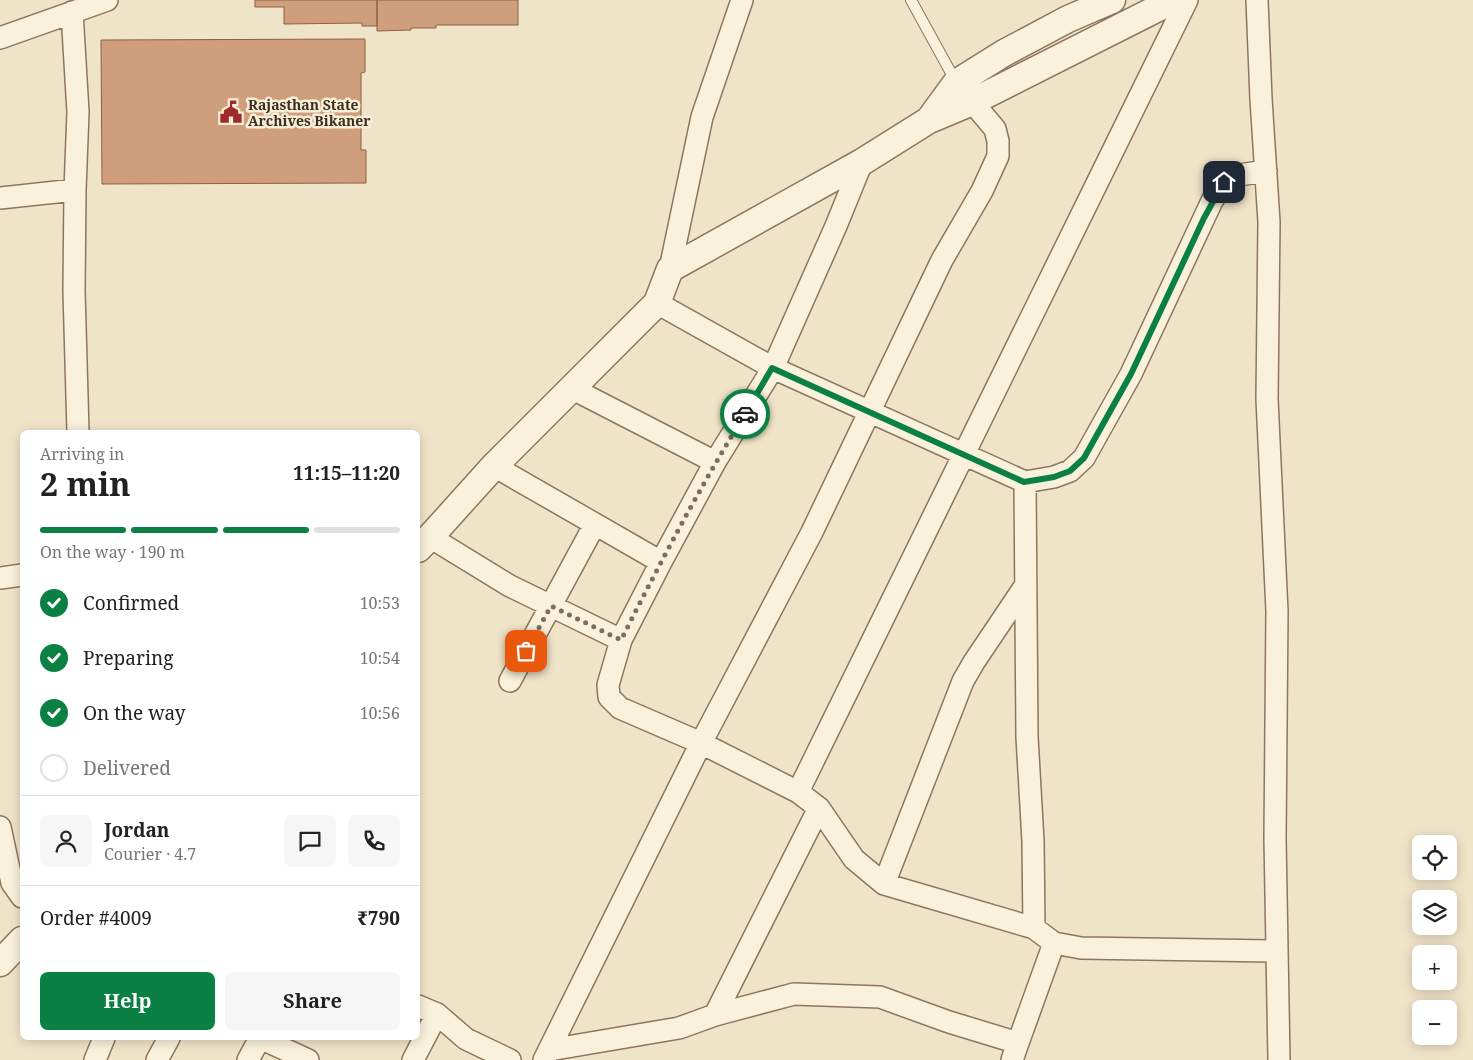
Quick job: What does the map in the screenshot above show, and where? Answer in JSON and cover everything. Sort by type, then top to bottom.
[{"type":"street","points":[[0,38],[107,0]]},
{"type":"street","points":[[621,640],[424,543],[494,466],[657,303],[670,268],[702,117],[742,0]]},
{"type":"street","points":[[670,268],[862,162],[929,120],[964,93],[1012,49],[1068,19],[1112,0]]},
{"type":"street","points":[[964,93],[1174,0]]},
{"type":"street","points":[[798,792],[1187,0]]},
{"type":"street","points":[[1257,0],[1260,99],[1269,222],[1268,399],[1277,611],[1275,838],[1279,1060]]},
{"type":"street","points":[[72,12],[78,112],[74,292],[78,430]]},
{"type":"street","points":[[547,1055],[701,743],[812,532],[942,260],[982,190],[998,156],[998,141],[995,129],[964,93]]},
{"type":"street","points":[[862,162],[836,226],[772,368],[715,462],[621,640],[608,685],[609,697],[620,708],[701,743],[798,792],[820,808],[854,859],[884,884],[1034,928],[1054,943],[1081,948],[1277,952]]},
{"type":"street","points":[[657,303],[772,368],[1024,482],[1054,477],[1070,471],[1084,458],[1131,374],[1212,201],[1224,182],[1239,175],[1266,171]]},
{"type":"street","points":[[0,198],[75,190]]},
{"type":"street","points":[[572,388],[715,462]]},
{"type":"street","points":[[494,466],[661,562]]},
{"type":"street","points":[[1024,482],[1027,737],[1033,841],[1034,928]]},
{"type":"street","points":[[510,681],[595,524]]},
{"type":"street","points":[[0,578],[20,575]]},
{"type":"street","points":[[884,884],[963,681],[1025,586]]},
{"type":"street","points":[[715,1015],[820,808]]},
{"type":"street","points":[[0,828],[12,883],[20,893]]},
{"type":"street","points":[[0,963],[20,942]]},
{"type":"street","points":[[547,1055],[679,1028],[715,1015],[794,994],[880,997],[949,1022],[1015,1052],[1054,943]]},
{"type":"street","points":[[420,1007],[438,1014],[466,1039],[510,1060]]},
{"type":"street","points":[[413,1060],[438,1014]]},
{"type":"street","points":[[95,1060],[103,1040]]},
{"type":"street","points":[[157,1060],[168,1040]]},
{"type":"street","points":[[248,1060],[259,1040]]},
{"type":"street","points":[[264,1040],[308,1060]]},
{"type":"lane","points":[[910,0],[964,93]]},
{"type":"building","points":[[255,0],[377,0],[377,26],[362,26],[362,23],[284,24],[284,7],[255,7]]},
{"type":"building","points":[[377,0],[518,0],[518,25],[436,25],[436,28],[377,31]]},
{"type":"building","name":"Rajasthan State Archives Bikaner","points":[[365,39],[365,72],[361,73],[361,150],[366,150],[366,183],[102,184],[101,40]]},
{"type":"way so far","points":[[526,651],[551,606],[621,640],[715,462],[745,414]]},
{"type":"place","name":"Rajasthan State Archives Bikaner","points":[[231,112]]},
{"type":"route","points":[[745,414],[772,368],[1024,482],[1054,477],[1070,471],[1084,458],[1131,374],[1212,201],[1224,182]]}]
